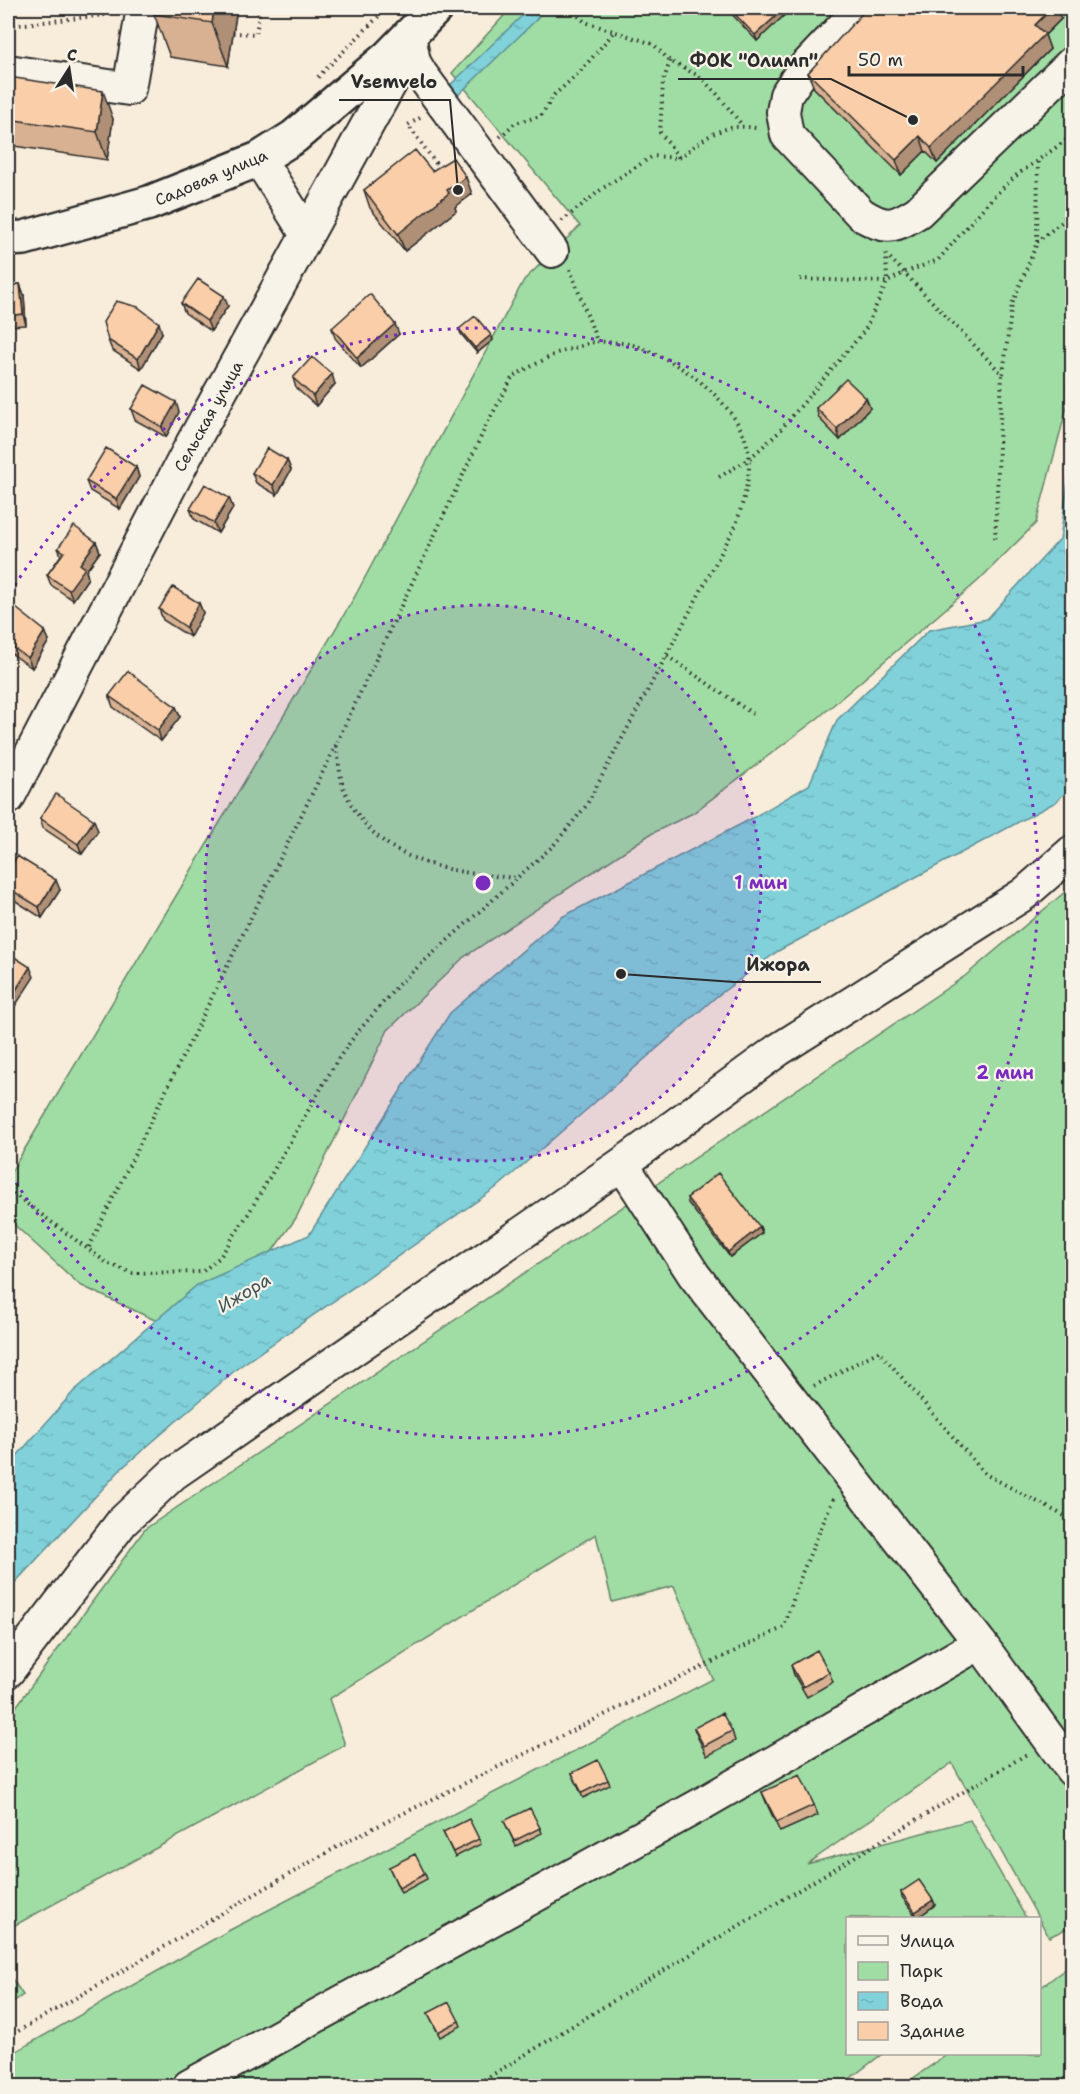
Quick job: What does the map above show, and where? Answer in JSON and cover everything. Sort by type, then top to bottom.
[{"type":"main road","name":"Садовая улица","points":[[8,239],[24,238],[149,203],[259,159],[294,137],[422,17]]},
{"type":"street","points":[[861,8],[805,67],[786,95],[783,112],[787,135],[861,214],[876,224],[887,240],[900,224],[918,212],[1072,63]]},
{"type":"street","points":[[8,71],[129,89],[142,9]]},
{"type":"street","points":[[422,17],[414,62],[421,74],[555,238]]},
{"type":"street","name":"Сельская улица","points":[[8,798],[149,525],[391,82],[422,17]]},
{"type":"street","points":[[259,159],[307,235]]},
{"type":"street","points":[[8,1671],[122,1522],[173,1474],[622,1164],[778,1050],[1024,894],[1072,852]]},
{"type":"street","points":[[622,1164],[694,1275],[980,1642],[1072,1770]]},
{"type":"street","points":[[189,2086],[700,1805],[980,1642]]},
{"type":"path","points":[[233,33],[256,34],[260,8]]},
{"type":"path","points":[[313,82],[387,8]]},
{"type":"path","points":[[555,238],[603,188],[653,156],[679,158],[723,128],[742,125],[699,76],[670,61],[653,44],[585,22],[569,8]]},
{"type":"path","points":[[8,27],[142,9]]},
{"type":"path","points":[[515,123],[541,116],[554,95],[579,73],[615,31]]},
{"type":"path","points":[[670,61],[663,82],[660,132],[679,158]]},
{"type":"path","points":[[428,112],[408,125],[442,172]]},
{"type":"path","points":[[800,279],[887,282],[938,260],[993,197],[1038,159],[1072,136]]},
{"type":"path","points":[[994,541],[1002,375],[1012,304],[1036,243],[1038,159]]},
{"type":"path","points":[[1036,243],[1063,221],[1072,209]]},
{"type":"path","points":[[887,240],[906,272],[1002,375]]},
{"type":"path","points":[[719,477],[748,459],[778,434],[866,330],[887,282],[887,240]]},
{"type":"path","points":[[8,1190],[88,1250],[106,1263],[132,1273],[202,1272],[220,1257],[250,1212],[338,1059],[356,1034],[399,984],[553,846],[586,806],[736,525],[747,486],[748,459],[745,436],[721,399],[679,368],[641,347],[597,341],[557,353],[513,376],[486,426],[336,744],[88,1250]]},
{"type":"path","points":[[667,656],[756,716]]},
{"type":"path","points":[[336,744],[344,788],[366,828],[406,857],[465,875],[517,878]]},
{"type":"path","points":[[792,1398],[879,1351],[985,1474],[1072,1520]]},
{"type":"path","points":[[8,2037],[347,1841],[784,1627],[802,1573],[846,1469]]},
{"type":"path","points":[[474,2086],[1051,1740]]},
{"type":"green space","points":[[511,8],[1072,8],[1072,388],[1036,523],[978,581],[818,718],[693,813],[649,835],[464,957],[388,1030],[296,1218],[206,1344],[80,1285],[8,1219],[8,1177],[354,598],[524,280],[580,226],[452,73]]},
{"type":"green space","points":[[1072,886],[1072,1926],[1049,1937],[1041,1923],[1041,1917],[1038,1917],[952,1763],[807,1864],[970,1820],[1025,1917],[846,1917],[846,2055],[881,2055],[840,2086],[8,2086],[8,2056],[230,1930],[713,1679],[674,1586],[612,1602],[596,1534],[329,1699],[345,1745],[8,1929],[8,1718],[145,1529],[965,976]]},
{"type":"green space","points":[[1072,1964],[1072,2086],[902,2086],[947,2055],[1041,2055],[1041,1987]]},
{"type":"green space","points":[[8,1973],[23,1995],[8,2005]]},
{"type":"water","points":[[530,8],[541,11],[537,19],[454,99],[445,90]]},
{"type":"water","name":"Ижора","points":[[1072,374],[1072,786],[1056,802],[778,951],[716,997],[500,1185],[239,1367],[122,1468],[8,1590],[8,1466],[74,1391],[197,1285],[309,1235],[450,1013],[562,917],[749,820],[809,785],[837,720],[929,630],[987,619],[1060,539],[1070,467],[1067,383]]},
{"type":"building","points":[[155,8],[214,8],[212,23],[154,14]]},
{"type":"building","points":[[729,8],[785,8],[755,35]]},
{"type":"building","points":[[867,8],[1052,8],[1035,25],[1045,34],[931,148],[920,136],[896,160],[808,73]]},
{"type":"building","points":[[8,77],[103,91],[97,132],[8,119]]},
{"type":"building","points":[[415,150],[432,171],[453,158],[466,177],[447,190],[449,193],[398,234],[364,190]]},
{"type":"building","points":[[198,279],[224,296],[207,321],[181,303]]},
{"type":"building","points":[[20,284],[23,314],[8,316],[8,285]]},
{"type":"building","points":[[370,294],[395,324],[357,358],[332,328]]},
{"type":"building","points":[[116,301],[138,307],[159,323],[138,359],[108,340],[103,322]]},
{"type":"building","points":[[475,316],[491,335],[475,348],[459,329]]},
{"type":"building","points":[[312,357],[332,374],[313,396],[293,378]]},
{"type":"building","points":[[846,379],[866,398],[837,429],[816,408]]},
{"type":"building","points":[[145,385],[176,402],[162,427],[131,409]]},
{"type":"building","points":[[106,448],[136,467],[116,499],[86,481]]},
{"type":"building","points":[[267,448],[287,460],[273,485],[252,473]]},
{"type":"building","points":[[205,484],[229,498],[214,523],[190,509]]},
{"type":"building","points":[[74,526],[96,542],[80,564],[85,568],[69,590],[47,575],[64,552],[58,548]]},
{"type":"building","points":[[173,587],[199,603],[186,627],[159,609]]},
{"type":"building","points":[[16,608],[45,631],[28,658],[8,644],[8,623]]},
{"type":"building","points":[[128,671],[176,707],[158,730],[109,696]]},
{"type":"building","points":[[56,794],[94,820],[78,844],[40,818]]},
{"type":"building","points":[[17,856],[56,880],[39,907],[8,888],[8,871]]},
{"type":"building","points":[[8,953],[30,967],[8,1003]]},
{"type":"building","points":[[718,1173],[760,1227],[728,1252],[687,1198]]},
{"type":"building","points":[[817,1650],[829,1672],[803,1687],[791,1665]]},
{"type":"building","points":[[722,1713],[732,1731],[704,1746],[694,1728]]},
{"type":"building","points":[[598,1760],[608,1780],[582,1793],[572,1773]]},
{"type":"building","points":[[800,1775],[814,1805],[777,1822],[762,1792]]},
{"type":"building","points":[[530,1808],[540,1828],[514,1841],[504,1821]]},
{"type":"building","points":[[469,1819],[479,1839],[453,1852],[443,1832]]},
{"type":"building","points":[[415,1854],[425,1874],[399,1888],[389,1867]]},
{"type":"building","points":[[919,1880],[933,1900],[915,1912],[901,1892]]},
{"type":"building","points":[[449,2002],[459,2021],[438,2032],[428,2013]]},
{"type":"place","name":"ФОК \"Олимп\"","points":[[913,120]]},
{"type":"place","name":"Vsemvelo","points":[[458,190]]},
{"type":"place","name":"Ижора","points":[[621,974]]}]
